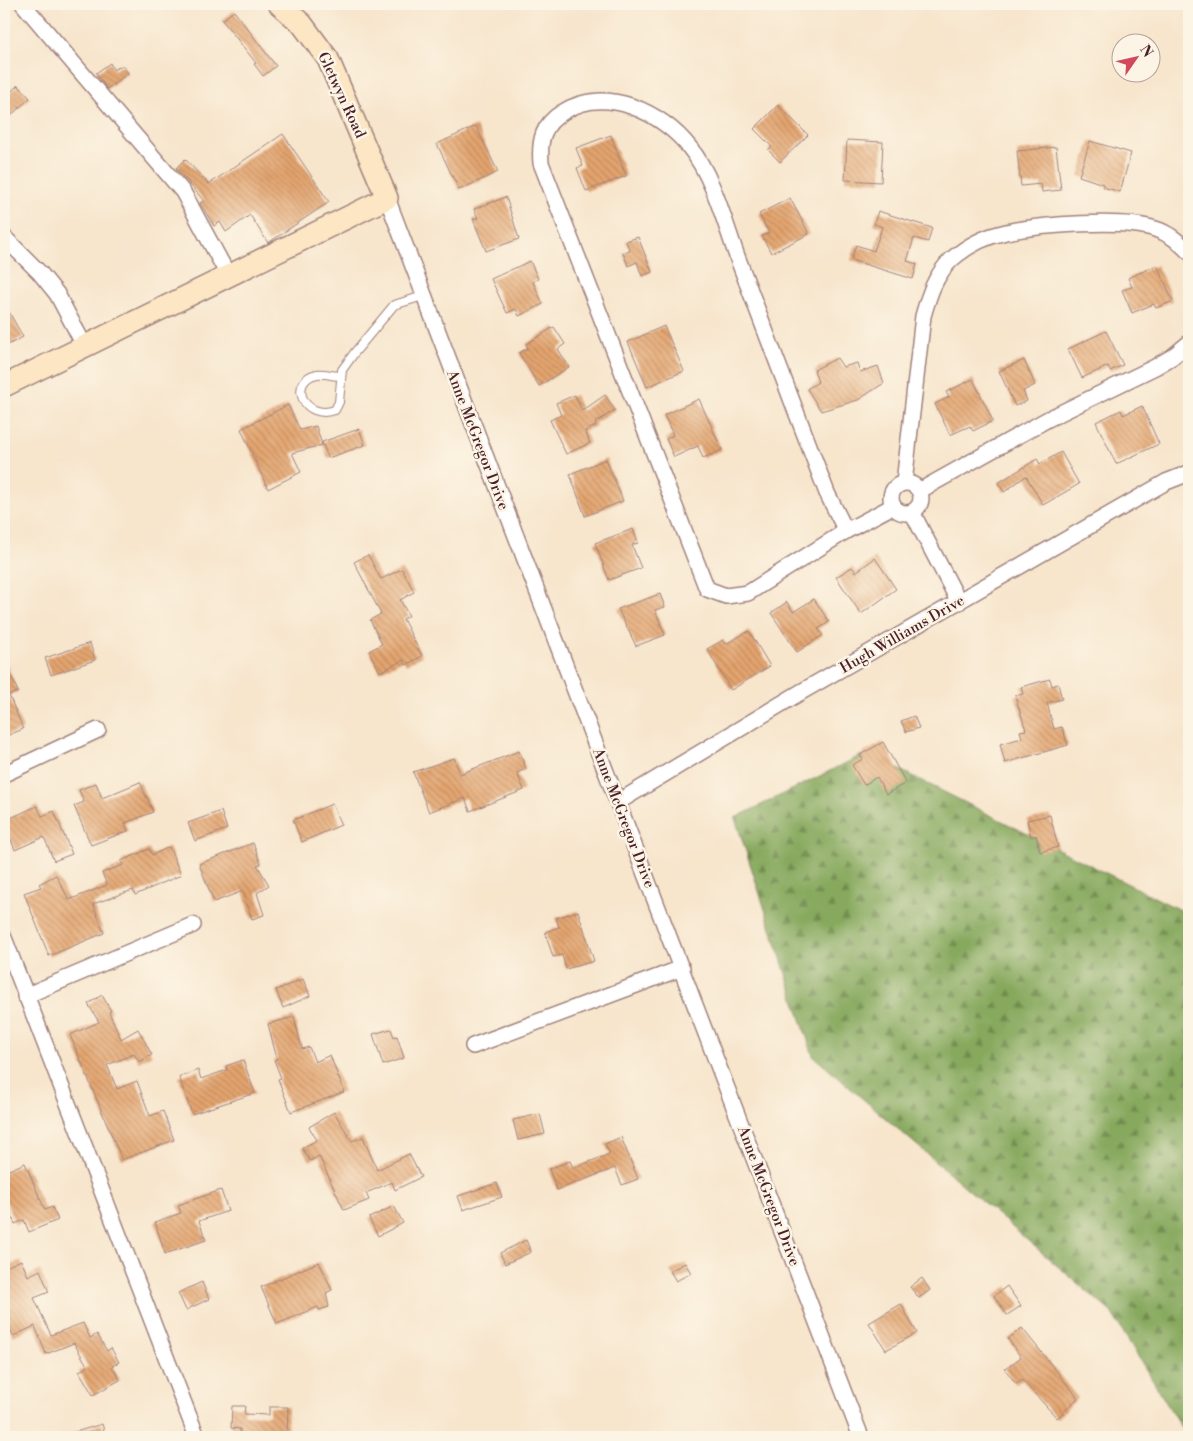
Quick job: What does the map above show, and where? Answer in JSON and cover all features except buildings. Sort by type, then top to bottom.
[{"type":"street","points":[[23,4],[183,192],[228,275]]},
{"type":"street","name":"Gletwyn Road","points":[[279,4],[302,24],[328,59],[387,198]]},
{"type":"street","points":[[846,530],[827,493],[715,196],[691,149],[681,137],[660,120],[640,109],[618,102],[592,101],[572,106],[560,113],[549,122],[541,138],[541,163],[707,588],[726,596],[748,593],[846,530],[893,506]]},
{"type":"street","points":[[4,386],[84,345],[387,198]]},
{"type":"street","name":"Anne McGregor Drive","points":[[387,198],[494,484],[682,968],[861,1437]]},
{"type":"street","points":[[904,483],[923,316],[928,296],[938,276],[952,260],[971,246],[988,237],[1006,232],[1058,225],[1135,224],[1170,236],[1189,252]]},
{"type":"street","points":[[4,237],[40,273],[56,294],[84,345]]},
{"type":"street","points":[[919,491],[1048,419],[1155,367],[1172,357],[1189,342]]},
{"type":"street","name":"Hugh Williams Drive","points":[[618,802],[801,692],[1166,482],[1189,473]]},
{"type":"street","points":[[904,483],[911,484],[919,491],[921,501],[912,512],[898,511],[893,506],[892,494],[895,488],[904,483]]},
{"type":"street","points":[[912,512],[959,602]]},
{"type":"street","points":[[4,774],[98,730]]},
{"type":"street","points":[[26,996],[193,925]]},
{"type":"street","points":[[4,938],[197,1437]]},
{"type":"street","points":[[473,1046],[682,968]]},
{"type":"lane","points":[[341,376],[317,374],[308,378],[302,386],[300,395],[306,405],[316,412],[325,414],[335,410],[339,402],[342,370],[355,352],[394,305],[423,296]]},
{"type":"green space","points":[[866,753],[1184,912],[1189,910],[1189,1437],[1187,1437],[1111,1312],[813,1056],[735,818]]}]
